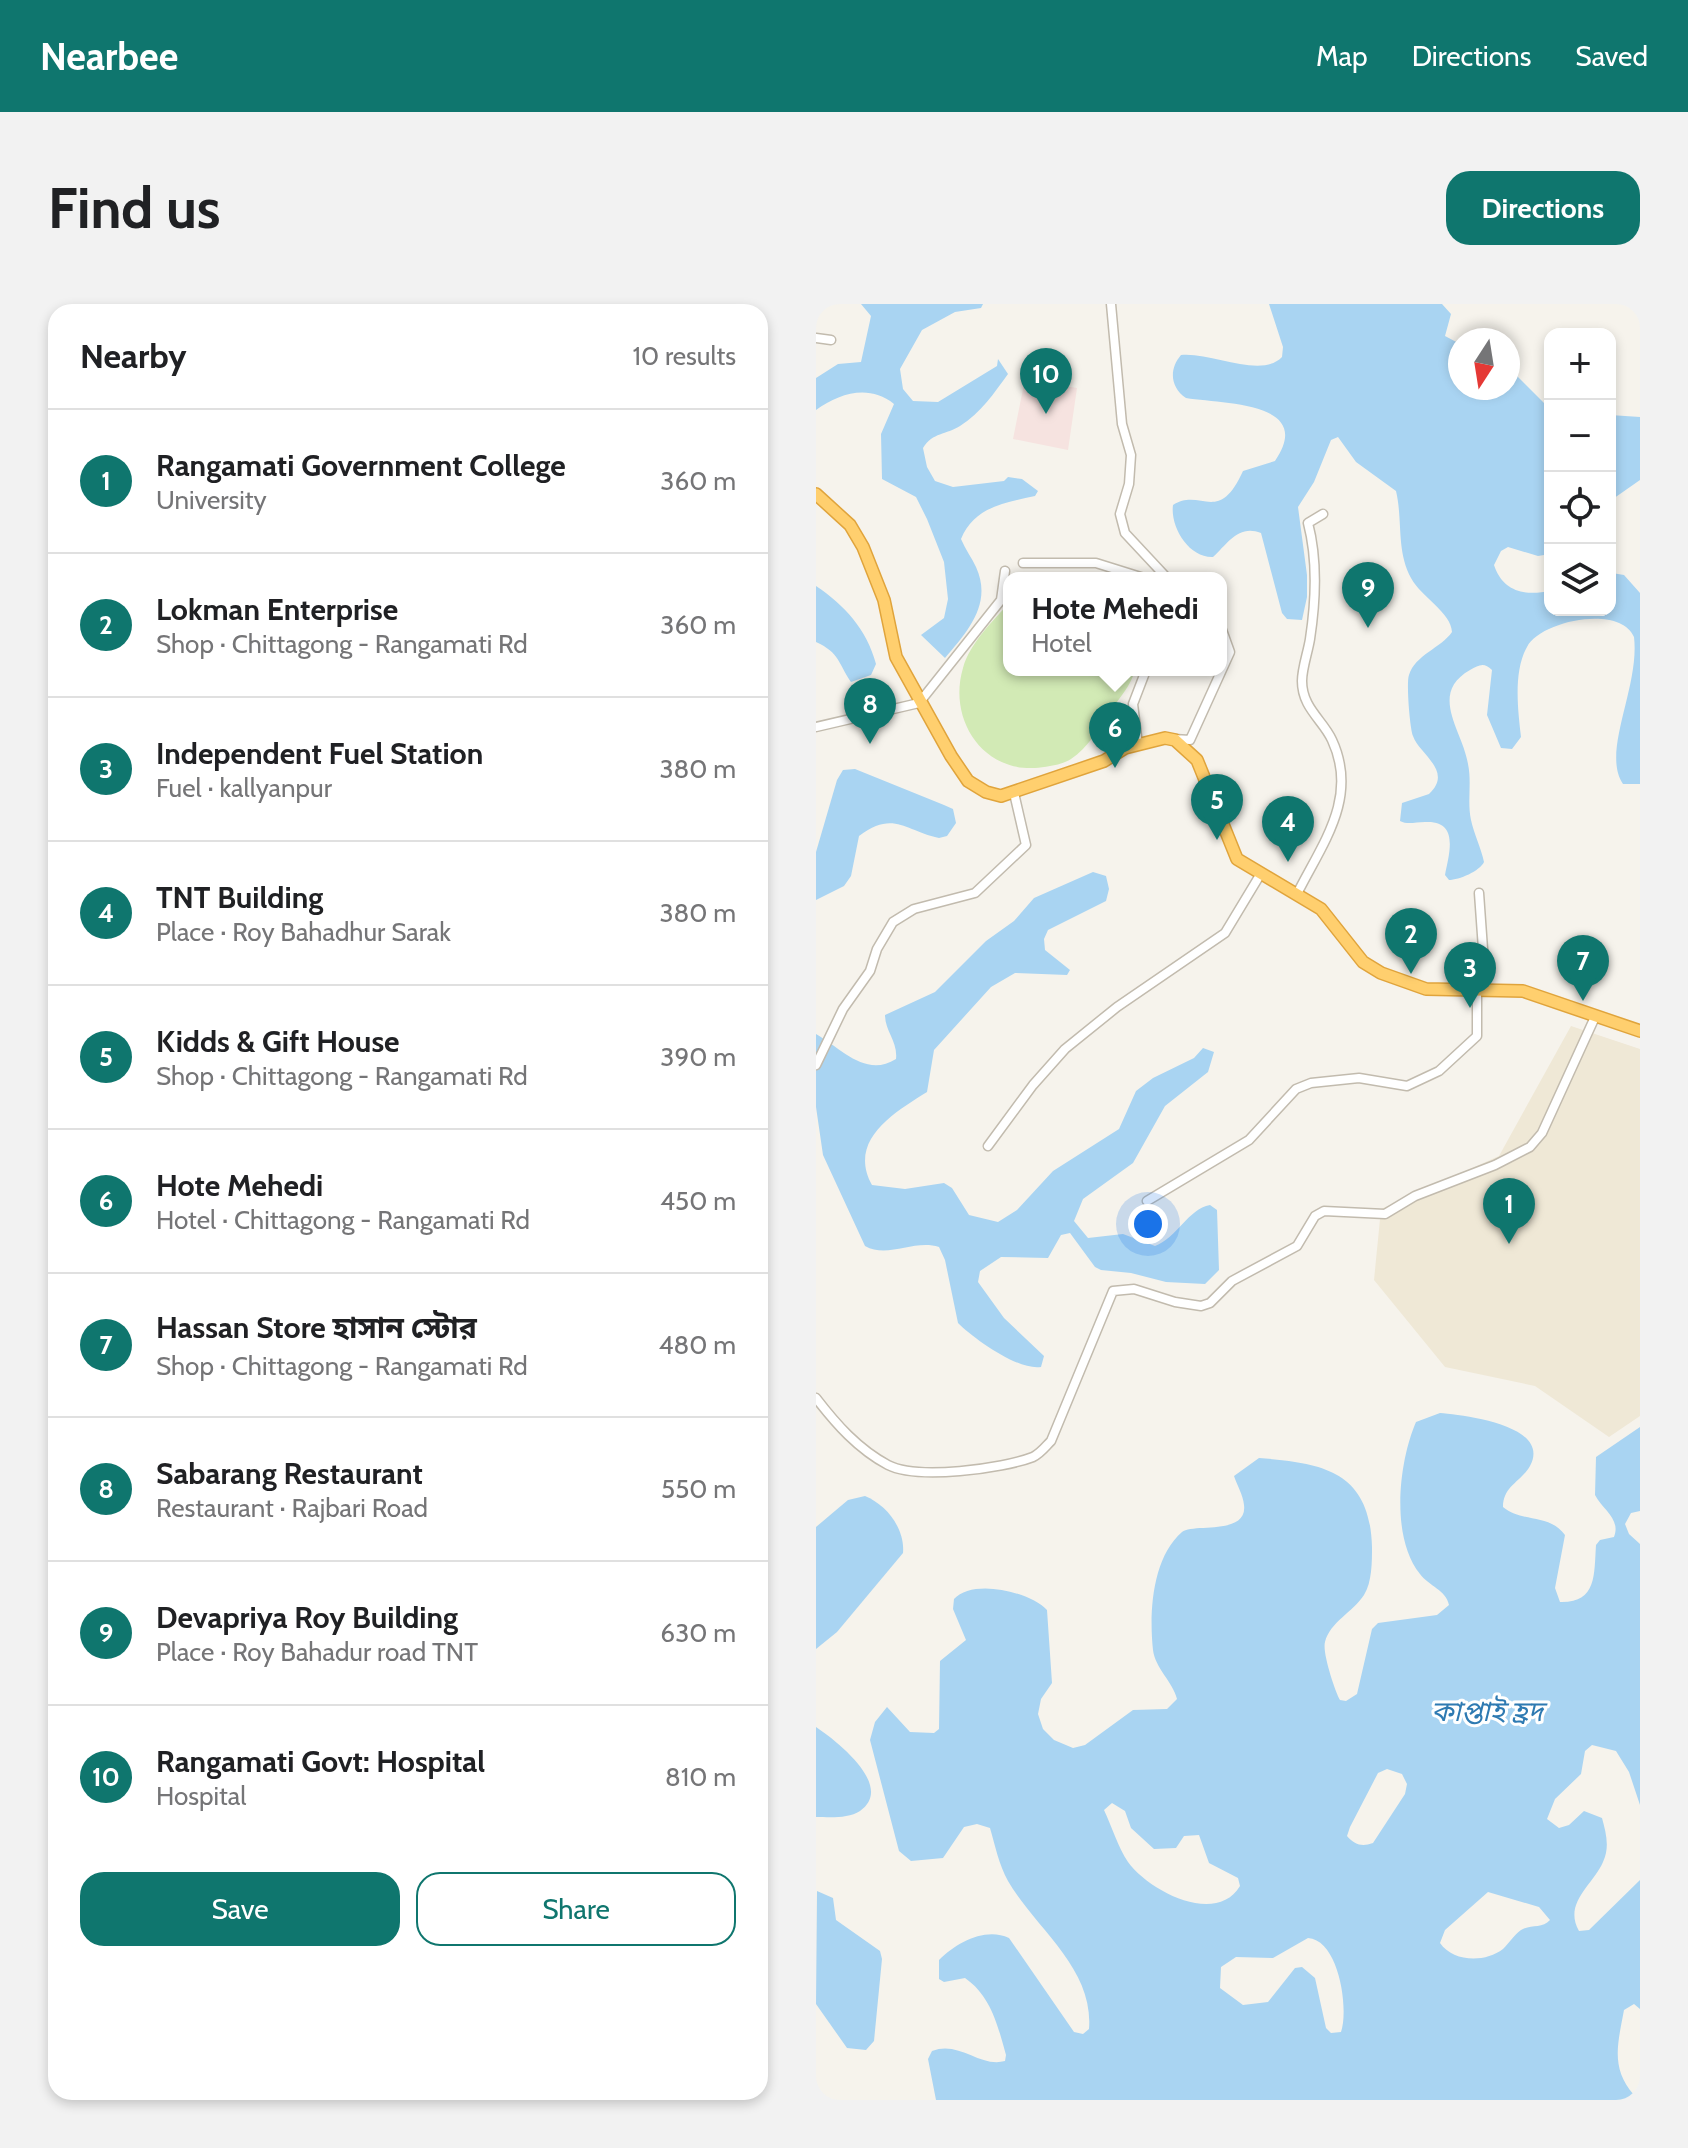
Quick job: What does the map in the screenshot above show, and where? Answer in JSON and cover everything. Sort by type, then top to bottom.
[{"type":"highway","points":[[816,494],[850,525],[863,547],[884,600],[896,657],[919,703],[968,781],[986,792],[1001,796],[1138,745],[1165,738],[1175,740],[1197,760],[1237,859],[1321,909],[1363,962],[1381,973],[1426,989],[1523,991],[1640,1031]]},
{"type":"street","points":[[1111,304],[1122,424],[1131,455],[1129,484],[1120,514],[1125,533],[1161,572]]},
{"type":"street","points":[[816,338],[831,340]]},
{"type":"street","points":[[1297,894],[1343,803],[1341,770],[1331,738],[1313,717],[1302,682],[1311,632],[1315,572],[1308,523],[1323,514]]},
{"type":"street","points":[[1023,563],[1096,563],[1125,572]]},
{"type":"street","points":[[816,727],[919,703],[1001,600],[1003,586]]},
{"type":"street","points":[[1138,745],[1133,704],[1144,676]]},
{"type":"street","points":[[1165,738],[1190,740],[1219,676]]},
{"type":"street","points":[[816,1065],[843,1009],[870,971],[877,949],[893,922],[914,909],[975,893],[1026,845],[1014,793]]},
{"type":"street","points":[[988,1146],[1065,1049],[1117,1007],[1225,933],[1260,875]]},
{"type":"street","points":[[1147,1201],[1249,1140],[1296,1089],[1311,1083],[1359,1078],[1407,1086],[1439,1071],[1477,1036],[1482,992],[1479,893]]},
{"type":"street","points":[[816,1398],[858,1445],[889,1466],[905,1471],[988,1467],[1030,1458],[1051,1441],[1113,1291],[1134,1289],[1201,1306],[1218,1297],[1232,1281],[1297,1246],[1315,1216],[1324,1211],[1385,1214],[1415,1196],[1467,1179],[1530,1147],[1542,1133],[1595,1017]]},
{"type":"shaded area","points":[[1025,379],[1077,388],[1068,450],[1013,439]]},
{"type":"shaded area","points":[[1571,1026],[1640,1049],[1640,1416],[1609,1437],[1535,1386],[1445,1367],[1374,1280],[1381,1209],[1499,1156]]},
{"type":"green space","points":[[1003,610],[1003,676],[1133,676],[1093,737],[1071,759],[1049,766],[1016,767],[999,761],[973,738],[960,705],[963,668],[982,633]]},
{"type":"water","points":[[861,304],[983,304],[981,308],[955,312],[922,330],[900,369],[903,389],[913,401],[938,402],[997,366],[998,359],[1008,374],[974,415],[927,443],[923,448],[927,467],[935,481],[953,487],[1004,481],[1008,477],[1022,479],[1038,491],[1035,496],[991,508],[967,528],[961,539],[980,580],[979,605],[969,628],[945,658],[921,635],[944,618],[948,599],[944,562],[916,497],[882,479],[881,434],[894,404],[875,394],[855,393],[835,399],[816,410],[816,378],[838,364],[861,362],[871,316]]},
{"type":"water","points":[[1269,304],[1442,304],[1451,314],[1445,336],[1448,338],[1448,400],[1520,400],[1520,379],[1544,403],[1544,555],[1508,547],[1501,551],[1494,565],[1503,581],[1516,590],[1544,592],[1544,616],[1616,616],[1616,574],[1624,575],[1640,593],[1640,784],[1623,784],[1617,771],[1616,755],[1632,677],[1634,637],[1626,627],[1613,621],[1580,620],[1547,630],[1527,647],[1518,680],[1521,737],[1512,749],[1501,748],[1487,715],[1492,670],[1489,667],[1484,665],[1470,670],[1451,690],[1451,714],[1468,764],[1470,813],[1484,862],[1482,865],[1469,874],[1449,880],[1445,875],[1450,840],[1448,832],[1436,823],[1400,821],[1402,803],[1429,794],[1438,778],[1433,763],[1413,736],[1409,675],[1422,657],[1452,632],[1447,618],[1416,585],[1406,567],[1396,491],[1356,462],[1338,437],[1331,440],[1314,482],[1298,507],[1307,575],[1307,597],[1302,620],[1287,619],[1282,613],[1261,533],[1240,533],[1213,557],[1204,556],[1189,547],[1175,523],[1173,505],[1192,500],[1217,501],[1225,497],[1243,471],[1275,461],[1284,441],[1283,427],[1274,416],[1259,409],[1186,398],[1174,383],[1174,366],[1181,355],[1193,355],[1262,366],[1282,357],[1283,347]]},
{"type":"water","points":[[1616,415],[1640,417],[1640,480],[1616,497]]},
{"type":"water","points":[[816,586],[845,610],[867,640],[876,664],[871,675],[851,682],[834,654],[816,642]]},
{"type":"water","points":[[855,769],[953,809],[956,823],[947,836],[939,838],[891,823],[871,828],[859,836],[851,876],[844,886],[816,900],[816,852],[837,780],[843,770]]},
{"type":"water","points":[[1093,872],[1106,876],[1109,889],[1106,901],[1048,930],[1044,939],[1045,950],[1070,970],[1067,975],[1015,973],[991,987],[934,1050],[927,1092],[878,1129],[866,1154],[866,1169],[872,1185],[905,1189],[944,1183],[952,1188],[969,1215],[998,1222],[1017,1210],[1053,1171],[1119,1129],[1136,1091],[1153,1078],[1194,1058],[1203,1048],[1214,1052],[1208,1072],[1165,1106],[1133,1163],[1083,1199],[1074,1221],[1088,1238],[1123,1234],[1155,1246],[1170,1237],[1195,1212],[1210,1205],[1217,1210],[1219,1270],[1205,1284],[1166,1282],[1131,1273],[1101,1270],[1095,1267],[1070,1233],[1061,1235],[1048,1258],[1001,1257],[980,1271],[978,1282],[1004,1318],[1044,1356],[1041,1367],[1032,1367],[997,1352],[958,1323],[945,1260],[939,1247],[920,1245],[883,1251],[865,1246],[823,1155],[816,1107],[816,1034],[864,1063],[885,1064],[896,1059],[885,1015],[935,992],[986,941],[1014,921],[1034,898]]},
{"type":"water","name":"কাপ্তাই হ্রদ","points":[[1440,1413],[1467,1416],[1502,1425],[1528,1441],[1533,1452],[1530,1466],[1509,1489],[1503,1507],[1518,1515],[1551,1524],[1565,1535],[1555,1588],[1560,1602],[1581,1598],[1587,1592],[1593,1576],[1596,1545],[1600,1540],[1614,1537],[1616,1531],[1613,1520],[1595,1495],[1596,1457],[1640,1427],[1640,1511],[1631,1513],[1625,1524],[1629,1534],[1640,1544],[1640,1805],[1629,1772],[1616,1751],[1592,1745],[1585,1751],[1581,1774],[1555,1799],[1547,1819],[1559,1828],[1569,1825],[1584,1811],[1602,1818],[1606,1851],[1603,1862],[1577,1903],[1575,1921],[1579,1931],[1589,1930],[1640,1880],[1640,2009],[1634,2004],[1624,2010],[1618,2055],[1621,2075],[1634,2095],[1640,2096],[1640,2100],[936,2100],[928,2059],[932,2051],[951,2049],[987,2061],[1005,2061],[996,2023],[974,1985],[965,1978],[944,1982],[939,1979],[939,1960],[963,1942],[991,1934],[1009,1938],[1074,2032],[1083,2034],[1089,2029],[1088,2007],[1073,1968],[1008,1881],[990,1828],[977,1824],[964,1827],[943,1858],[911,1861],[899,1851],[870,1740],[875,1722],[887,1707],[910,1732],[934,1733],[939,1729],[940,1661],[966,1640],[953,1609],[954,1599],[974,1589],[1001,1590],[1028,1598],[1047,1610],[1052,1683],[1041,1699],[1038,1714],[1043,1729],[1054,1740],[1073,1748],[1085,1745],[1133,1710],[1167,1709],[1177,1699],[1154,1657],[1152,1635],[1155,1587],[1164,1556],[1172,1543],[1188,1530],[1219,1527],[1238,1521],[1243,1515],[1244,1505],[1234,1476],[1259,1458],[1303,1463],[1339,1476],[1352,1487],[1362,1502],[1369,1522],[1372,1559],[1367,1590],[1332,1629],[1325,1642],[1335,1689],[1340,1700],[1346,1701],[1357,1694],[1372,1629],[1378,1623],[1437,1615],[1449,1605],[1444,1596],[1420,1574],[1404,1540],[1400,1499],[1402,1477],[1416,1422]],"holes":[[[1387,1769],[1402,1774],[1407,1784],[1405,1794],[1373,1843],[1359,1844],[1347,1836],[1378,1773]],[[1112,1803],[1125,1811],[1131,1828],[1154,1849],[1176,1848],[1184,1836],[1199,1835],[1209,1863],[1238,1878],[1240,1886],[1229,1898],[1215,1903],[1200,1904],[1166,1893],[1151,1884],[1128,1862],[1104,1810]],[[1488,1892],[1539,1907],[1550,1920],[1544,1925],[1521,1930],[1496,1954],[1479,1958],[1461,1957],[1446,1949],[1440,1943],[1445,1930]],[[1308,1938],[1319,1942],[1327,1950],[1339,1977],[1342,1993],[1341,2032],[1331,2033],[1326,2028],[1315,1978],[1302,1967],[1295,1968],[1268,2002],[1243,2005],[1220,1988],[1221,1967],[1236,1957],[1273,1958]]]},
{"type":"water","points":[[865,1496],[880,1505],[893,1519],[901,1535],[903,1553],[837,1632],[816,1649],[816,1527],[848,1500]]},
{"type":"water","points":[[816,1727],[847,1752],[867,1777],[871,1789],[869,1801],[855,1814],[816,1817]]},
{"type":"water","points":[[817,1891],[833,1898],[836,1920],[880,1951],[882,1959],[874,2041],[866,2050],[847,2048],[816,2004]]},
{"type":"place","name":"Rangamati Govt: Hospital","points":[[1046,414]]},
{"type":"place","name":"Devapriya Roy Building","points":[[1368,628]]},
{"type":"place","name":"Sabarang Restaurant","points":[[870,744]]},
{"type":"place","name":"Hote Mehedi","points":[[1115,768]]},
{"type":"place","name":"Kidds & Gift House","points":[[1217,840]]},
{"type":"place","name":"TNT Building","points":[[1288,862]]},
{"type":"place","name":"Lokman Enterprise","points":[[1411,974]]},
{"type":"place","name":"Hassan Store হাসান স্টোর","points":[[1583,1001]]},
{"type":"place","name":"Independent Fuel Station","points":[[1470,1008]]},
{"type":"place","name":"Rangamati Government College","points":[[1509,1244]]}]
